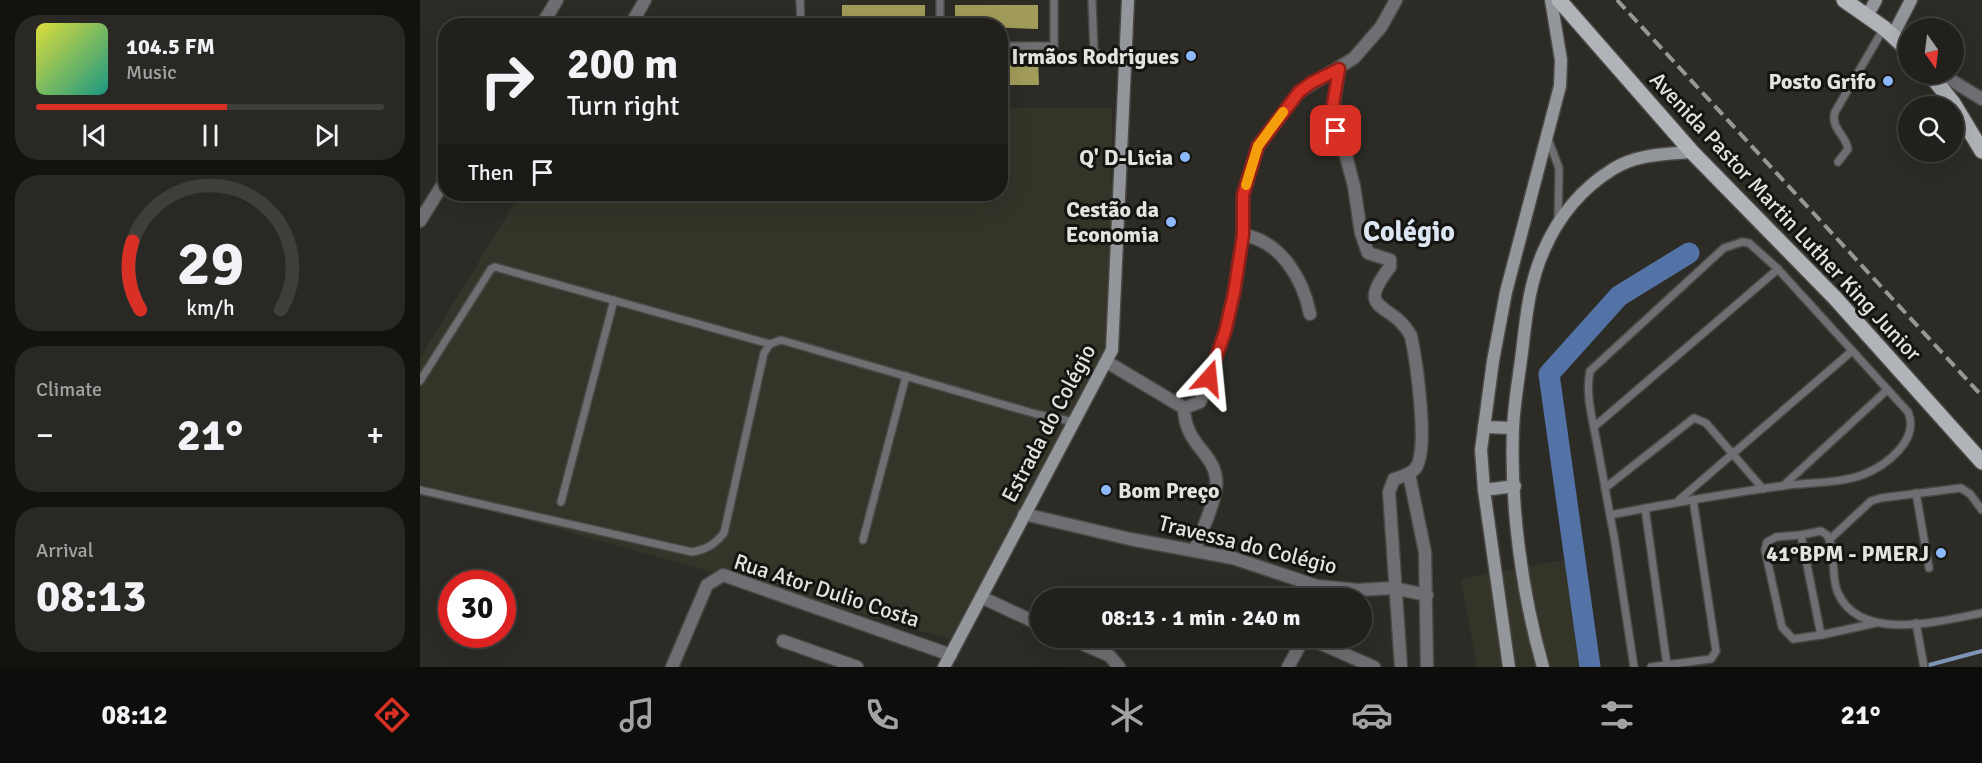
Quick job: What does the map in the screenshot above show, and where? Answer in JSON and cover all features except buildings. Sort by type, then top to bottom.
[{"type":"main road","name":"Avenida Pastor Martin Luther King Junior","points":[[1559,0],[1692,152],[1835,298],[1982,462]]},
{"type":"main road","points":[[1844,0],[1898,40]]},
{"type":"main road","points":[[1938,84],[1953,103],[1982,151]]},
{"type":"street","points":[[546,18],[557,0]]},
{"type":"street","points":[[635,18],[645,0]]},
{"type":"street","name":"Estrada do Colégio","points":[[944,667],[1107,362],[1114,334],[1128,0]]},
{"type":"street","points":[[1184,408],[1200,402],[1225,332],[1243,235],[1243,195],[1258,146],[1299,92],[1354,58],[1381,27],[1396,0]]},
{"type":"street","points":[[1509,667],[1484,490],[1482,450],[1493,361],[1506,292],[1548,139],[1560,86],[1562,60],[1551,0]]},
{"type":"street","points":[[1868,16],[1876,0]]},
{"type":"street","points":[[1888,31],[1911,0]]},
{"type":"street","points":[[1339,69],[1330,122],[1342,141],[1354,186],[1361,233],[1368,253],[1390,260],[1390,267],[1376,286],[1374,296],[1378,306],[1405,324],[1414,350],[1422,427],[1419,460],[1416,468],[1394,479],[1390,484],[1389,492],[1393,588],[1401,667]]},
{"type":"street","points":[[1957,84],[1982,99]]},
{"type":"street","points":[[1543,667],[1520,557],[1513,428],[1532,286],[1544,250],[1558,224],[1591,184],[1615,167],[1639,158],[1692,152]]},
{"type":"street","points":[[420,221],[438,192]]},
{"type":"street","points":[[1243,235],[1268,242],[1294,272],[1305,292],[1310,314]]},
{"type":"street","points":[[1107,362],[1184,408]]},
{"type":"street","points":[[1184,408],[1188,434],[1213,468],[1217,480],[1195,549]]},
{"type":"street","points":[[1484,427],[1513,428]]},
{"type":"street","points":[[1408,474],[1425,552],[1427,667]]},
{"type":"street","points":[[1484,490],[1515,486]]},
{"type":"street","name":"Travessa do Colégio","points":[[1024,514],[1130,539],[1195,549],[1233,558],[1305,588]]},
{"type":"street","name":"Rua Ator Dulio Costa","points":[[672,667],[707,585],[723,575],[951,654]]},
{"type":"street","name":"Travessa do Colégio","points":[[1372,589],[1393,588],[1427,595]]},
{"type":"street","points":[[981,597],[1030,620]]},
{"type":"street","points":[[783,640],[857,667]]},
{"type":"street","points":[[1091,648],[1110,656],[1119,667]]},
{"type":"street","points":[[1288,667],[1300,648]]},
{"type":"street","points":[[1329,648],[1374,667]]},
{"type":"lane","points":[[800,0],[801,18]]},
{"type":"lane","points":[[940,0],[940,18]]},
{"type":"lane","points":[[1008,46],[1054,46],[1054,0]]},
{"type":"lane","points":[[1092,0],[1094,51],[1100,55],[1124,57]]},
{"type":"lane","points":[[1838,162],[1848,149],[1846,141],[1835,127],[1835,112],[1888,31]]},
{"type":"lane","points":[[1548,139],[1559,168],[1558,224]]},
{"type":"lane","points":[[1610,515],[1693,499],[1848,479],[1865,474],[1896,453],[1908,440],[1911,420],[1908,412],[1778,269],[1749,243],[1734,243],[1724,248],[1590,371],[1589,405],[1610,515],[1634,667]]},
{"type":"lane","points":[[420,381],[491,269],[495,267],[770,344],[781,340],[1036,414],[1075,422]]},
{"type":"lane","points":[[1594,427],[1778,269]]},
{"type":"lane","points":[[561,502],[614,300]]},
{"type":"lane","points":[[420,490],[692,552],[705,549],[714,545],[724,533],[764,353],[770,344]]},
{"type":"lane","points":[[1677,502],[1852,351]]},
{"type":"lane","points":[[863,540],[906,376]]},
{"type":"lane","points":[[1783,486],[1887,391]]},
{"type":"lane","points":[[1605,488],[1688,420],[1694,418],[1706,423],[1763,489]]},
{"type":"lane","points":[[1830,539],[1871,501],[1961,488],[1982,510]]},
{"type":"lane","points":[[1916,493],[1929,568]]},
{"type":"lane","points":[[1651,667],[1711,659],[1716,651],[1693,499]]},
{"type":"lane","points":[[1645,508],[1667,665]]},
{"type":"lane","points":[[1876,623],[1793,639],[1786,634],[1782,627],[1765,550],[1767,542],[1776,537],[1821,531],[1830,539],[1837,592],[1846,607],[1860,618],[1895,626],[1982,613]]},
{"type":"lane","points":[[1801,535],[1821,635]]},
{"type":"lane","points":[[1916,623],[1923,667]]},
{"type":"shaded area","points":[[1008,108],[1112,108],[1110,346],[950,639],[420,490],[420,358],[516,201],[1008,201]]},
{"type":"shaded area","points":[[1584,556],[1601,667],[1477,667],[1461,579]]},
{"type":"waterway","points":[[1590,667],[1549,374],[1619,296],[1689,253]]},
{"type":"waterway","points":[[1929,665],[1982,651]]},
{"type":"railway","points":[[1617,0],[1982,396]]},
{"type":"slow traffic","points":[[1246,185],[1258,146],[1283,112]]},
{"type":"place","name":"Irmãos Rodrigues","points":[[1191,56]]},
{"type":"place","name":"Posto Grifo","points":[[1888,81]]},
{"type":"place","name":"Q' D-Licia","points":[[1185,157]]},
{"type":"place","name":"Cestão da Economia","points":[[1171,222]]},
{"type":"place","name":"Bom Preço","points":[[1106,490]]},
{"type":"place","name":"41°BPM - PMERJ","points":[[1941,553]]},
{"type":"district","name":"Colégio","points":[[1409,231]]},
{"type":"route","points":[[1209,378],[1225,332],[1234,293],[1243,235],[1243,195],[1258,146],[1299,92],[1311,83],[1339,69],[1330,122],[1336,131]]}]
